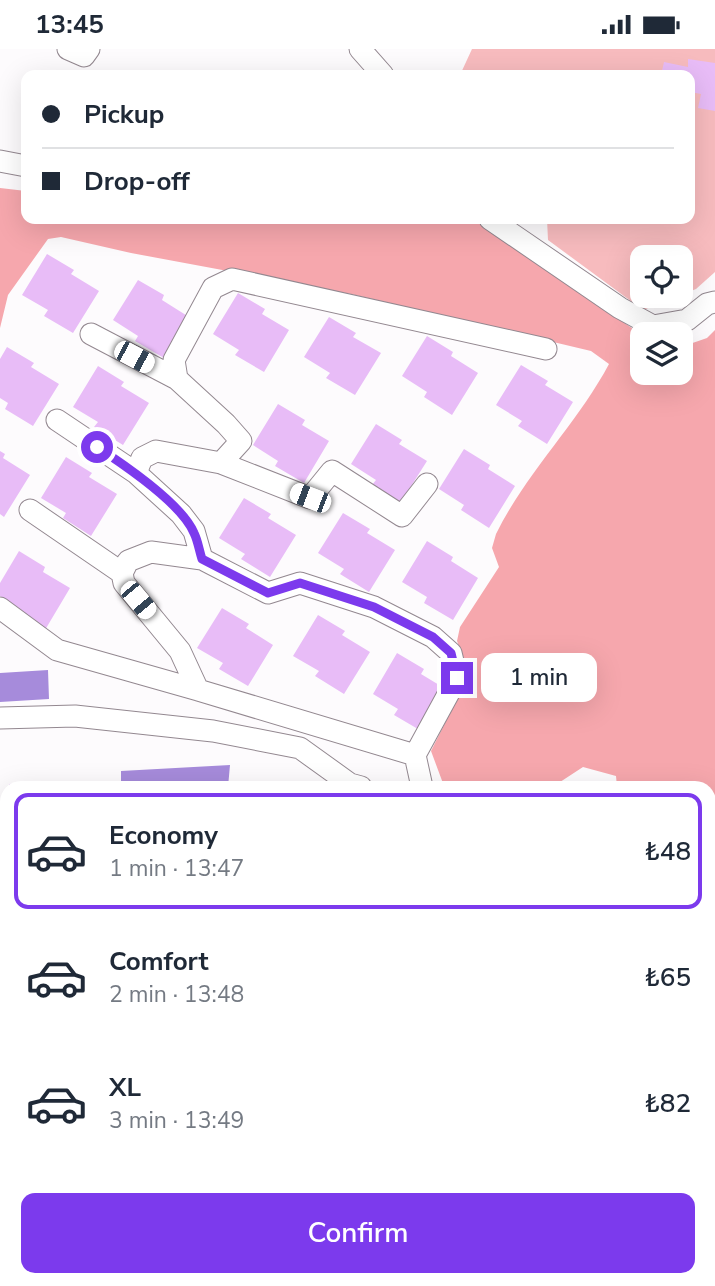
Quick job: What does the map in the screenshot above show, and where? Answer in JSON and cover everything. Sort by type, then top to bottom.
[{"type":"street","points":[[68,49],[84,56],[89,49]]},
{"type":"street","points":[[360,49],[379,70]]},
{"type":"street","points":[[0,161],[21,165]]},
{"type":"street","points":[[497,224],[620,308],[653,326],[687,320],[707,304],[715,302]]},
{"type":"street","points":[[177,379],[174,360],[214,288],[232,279],[546,349]]},
{"type":"street","points":[[91,334],[177,379],[226,424],[241,441],[221,463]]},
{"type":"street","points":[[57,421],[136,473],[181,514],[194,531],[202,559]]},
{"type":"street","points":[[136,473],[142,458],[156,451],[221,463],[310,498],[332,471],[402,516],[427,484]]},
{"type":"street","points":[[30,510],[122,573]]},
{"type":"street","points":[[198,690],[180,651],[124,583],[122,573],[128,561],[151,552],[202,559],[268,593],[300,583],[374,607],[433,637],[451,653],[457,678],[415,755],[421,781]]},
{"type":"street","points":[[0,608],[57,650],[415,755]]},
{"type":"street","points":[[0,718],[75,716],[213,731],[300,748],[346,781]]},
{"type":"shaded area","points":[[472,49],[715,49],[715,272],[693,290],[693,245],[630,245],[630,300],[548,240],[547,224],[695,224],[695,70],[462,70]]},
{"type":"shaded area","points":[[0,188],[21,190],[21,224],[480,224],[630,327],[630,385],[693,385],[693,343],[707,338],[715,330],[715,781],[616,781],[616,776],[583,767],[562,781],[442,781],[431,751],[467,679],[466,664],[457,641],[460,627],[499,567],[492,548],[496,534],[522,490],[582,407],[609,364],[591,351],[351,294],[131,253],[61,237],[48,239],[8,295],[0,328]]},
{"type":"shaded area","points":[[48,670],[49,699],[0,702],[0,673]]},
{"type":"shaded area","points":[[230,765],[229,781],[121,781],[121,771]]},
{"type":"building","points":[[688,59],[715,63],[715,111],[698,108],[701,94],[695,93],[695,70],[662,70],[664,62],[688,67]]},
{"type":"building","points":[[47,254],[74,270],[71,274],[99,291],[73,333],[44,316],[48,310],[22,295]]},
{"type":"building","points":[[138,280],[164,295],[162,300],[189,317],[164,358],[135,341],[138,336],[113,320]]},
{"type":"building","points":[[238,293],[265,309],[262,314],[289,330],[264,372],[235,355],[239,350],[213,334]]},
{"type":"building","points":[[329,317],[356,333],[353,337],[381,353],[355,395],[326,378],[330,373],[304,357]]},
{"type":"building","points":[[427,336],[453,352],[451,356],[478,373],[452,415],[424,397],[427,392],[402,376]]},
{"type":"building","points":[[7,347],[34,363],[31,367],[59,384],[33,426],[5,409],[8,403],[0,398],[0,359]]},
{"type":"building","points":[[521,365],[548,381],[545,385],[573,402],[547,444],[518,426],[522,421],[496,405]]},
{"type":"building","points":[[98,366],[124,382],[121,386],[149,403],[123,445],[94,427],[98,422],[73,407]]},
{"type":"building","points":[[278,404],[305,420],[302,425],[329,441],[304,483],[275,466],[278,461],[253,445]]},
{"type":"building","points":[[376,424],[402,440],[399,444],[427,461],[401,502],[372,485],[376,480],[351,464]]},
{"type":"building","points":[[464,449],[490,465],[488,469],[515,486],[489,528],[461,510],[464,505],[439,489]]},
{"type":"building","points":[[0,451],[5,454],[3,458],[30,475],[4,517],[0,514]]},
{"type":"building","points":[[66,457],[92,473],[89,477],[117,494],[91,536],[63,518],[66,513],[41,498]]},
{"type":"building","points":[[244,498],[271,514],[268,518],[296,535],[270,577],[241,559],[245,554],[219,538]]},
{"type":"building","points":[[343,513],[370,529],[367,533],[395,550],[369,592],[340,574],[344,569],[318,553]]},
{"type":"building","points":[[427,541],[453,557],[451,561],[478,578],[453,620],[424,603],[427,597],[402,582]]},
{"type":"building","points":[[19,551],[45,567],[43,572],[70,588],[45,630],[16,613],[19,608],[0,596],[0,583]]},
{"type":"building","points":[[222,608],[249,624],[246,628],[273,645],[248,686],[219,669],[223,663],[197,648]]},
{"type":"building","points":[[318,615],[345,631],[342,635],[370,652],[344,694],[315,676],[319,671],[293,656]]},
{"type":"building","points":[[397,653],[424,669],[421,674],[449,691],[423,732],[394,715],[398,709],[373,694]]},
{"type":"route","points":[[97,447],[136,473],[181,514],[194,531],[202,559],[268,593],[300,583],[374,607],[433,637],[451,653],[457,678]]}]
